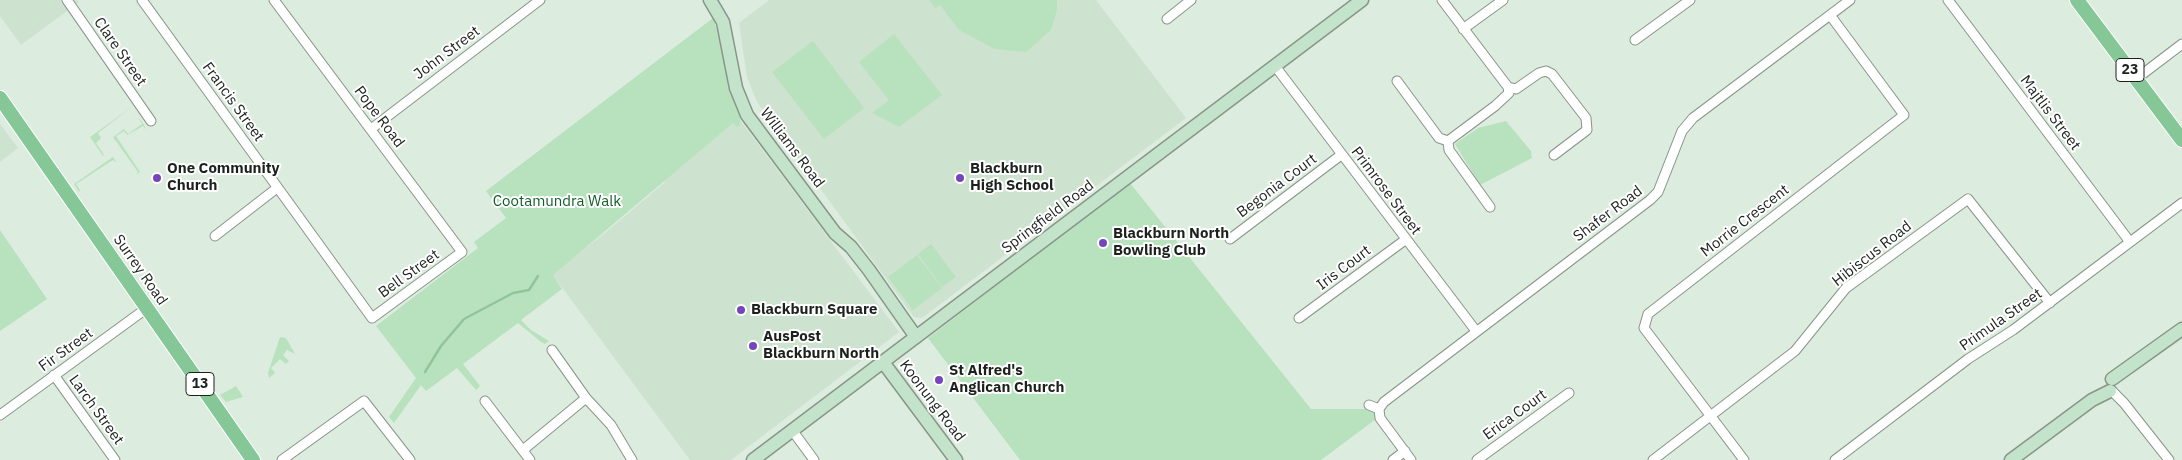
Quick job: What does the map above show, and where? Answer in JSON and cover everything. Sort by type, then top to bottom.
[{"type":"main road","name":"Springfield Road","points":[[753,460],[1362,0]]},
{"type":"main road","name":"23","points":[[2077,0],[2182,140]]},
{"type":"main road","name":"Williams Road","points":[[720,9],[736,39],[739,70],[747,96],[763,124],[788,163],[826,214],[835,233],[851,247],[916,337]]},
{"type":"main road","name":"Surrey Road","points":[[0,98],[253,460]]},
{"type":"main road","points":[[2011,460],[2112,386],[2131,368],[2182,329]]},
{"type":"main road","name":"Koonung Road","points":[[883,362],[956,460]]},
{"type":"street","name":"Clare Street","points":[[67,0],[151,121]]},
{"type":"street","name":"Francis Street","points":[[142,0],[372,318]]},
{"type":"street","name":"Pope Road","points":[[274,0],[462,252]]},
{"type":"street","name":"John Street","points":[[371,129],[540,0]]},
{"type":"street","points":[[1168,19],[1191,0]]},
{"type":"street","points":[[1442,0],[1508,87],[1520,88],[1539,73],[1546,71],[1552,74],[1586,118],[1587,130],[1554,155]]},
{"type":"street","points":[[1463,29],[1503,0]]},
{"type":"street","points":[[1635,40],[1690,0]]},
{"type":"street","name":"Shafer Road","points":[[1379,409],[1384,402],[1476,331],[1650,200],[1658,192],[1682,131],[1693,118],[1850,0]]},
{"type":"street","name":"Majtlis Street","points":[[1948,0],[2130,242]]},
{"type":"street","name":"Morrie Crescent","points":[[1744,460],[1644,328],[1648,314],[1904,115],[1830,15]]},
{"type":"street","points":[[2136,79],[2182,44]]},
{"type":"street","name":"Primrose Street","points":[[1275,66],[1405,240],[1476,331]]},
{"type":"street","points":[[1397,81],[1439,138],[1448,141]]},
{"type":"street","points":[[1448,141],[1506,97],[1508,87]]},
{"type":"street","points":[[1448,141],[1448,150],[1490,207]]},
{"type":"street","name":"Begonia Court","points":[[1230,239],[1341,155]]},
{"type":"street","points":[[215,236],[277,188]]},
{"type":"street","name":"Hibiscus Road","points":[[1653,460],[1795,351],[1846,288],[1968,199],[2050,303]]},
{"type":"street","name":"Primula Street","points":[[1835,460],[1968,359],[2050,303],[2182,202]]},
{"type":"street","name":"Iris Court","points":[[1299,318],[1405,240]]},
{"type":"street","name":"Bell Street","points":[[372,318],[462,252]]},
{"type":"street","name":"Fir Street","points":[[0,415],[147,308]]},
{"type":"street","points":[[552,350],[586,398],[611,425],[632,460]]},
{"type":"street","name":"Larch Street","points":[[54,376],[115,460]]},
{"type":"street","points":[[2112,386],[2169,460]]},
{"type":"street","name":"Erica Court","points":[[1477,460],[1568,393]]},
{"type":"street","points":[[523,450],[586,398]]},
{"type":"street","points":[[282,460],[364,401],[410,460]]},
{"type":"street","points":[[485,401],[530,460]]},
{"type":"street","points":[[1369,405],[1379,409],[1380,418],[1412,460]]},
{"type":"street","points":[[792,430],[814,460]]},
{"type":"street","points":[[1393,460],[1405,451]]},
{"type":"shaded area","points":[[0,0],[77,0],[79,2],[21,45],[0,16]]},
{"type":"shaded area","name":"Blackburn High School","points":[[769,0],[1096,0],[1186,118],[922,318],[914,317],[757,102],[747,77],[739,23]]},
{"type":"shaded area","name":"Blackburn Square","points":[[737,116],[899,332],[731,460],[690,460],[552,274],[606,232],[665,182],[662,179]]},
{"type":"shaded area","points":[[0,124],[18,148],[0,162]]},
{"type":"green space","points":[[929,0],[1057,0],[1057,10],[1051,30],[1026,52],[995,49],[959,30],[940,5],[935,8]]},
{"type":"green space","name":"Cootamundra Walk","points":[[713,18],[723,50],[728,87],[740,117],[740,125],[737,127],[733,123],[553,275],[562,289],[521,320],[531,330],[549,341],[545,344],[541,342],[518,323],[463,364],[480,386],[476,390],[457,368],[426,391],[421,385],[394,423],[389,417],[416,378],[376,326],[478,248],[474,242],[506,218],[486,191]]},
{"type":"green space","points":[[894,34],[942,95],[899,127],[872,113],[889,100],[859,62]]},
{"type":"green space","points":[[813,41],[864,108],[824,139],[772,72]]},
{"type":"green space","points":[[132,107],[98,133],[101,138],[96,143],[103,156],[90,137]]},
{"type":"green space","points":[[139,119],[147,130],[143,126],[127,135],[124,131],[116,136],[140,172],[136,175],[138,172],[113,137],[124,129],[128,134],[142,124]]},
{"type":"green space","points":[[1506,121],[1531,151],[1532,158],[1480,185],[1455,144],[1478,128]]},
{"type":"green space","points":[[113,157],[117,163],[113,160],[76,184],[80,190],[79,192],[74,184]]},
{"type":"green space","points":[[1130,183],[1311,409],[1376,409],[1376,419],[1321,460],[1020,460],[928,338]]},
{"type":"green space","points":[[0,230],[47,299],[0,331]]},
{"type":"green space","points":[[931,244],[956,277],[942,287],[918,254]]},
{"type":"green space","points":[[917,255],[942,288],[913,310],[888,277]]},
{"type":"green space","points":[[280,337],[286,338],[295,354],[287,350],[283,355],[289,361],[286,364],[280,359],[271,368],[275,373],[269,378],[268,373]]},
{"type":"green space","points":[[236,386],[243,397],[226,402],[220,395]]},
{"type":"waterway","points":[[425,372],[441,346],[464,319],[513,293],[529,290],[538,276]]},
{"type":"place","name":"One Community Church","points":[[157,178]]},
{"type":"place","name":"Blackburn High School","points":[[960,178]]},
{"type":"place","name":"Blackburn North Bowling Club","points":[[1103,243]]},
{"type":"place","name":"Blackburn Square","points":[[741,310]]},
{"type":"place","name":"AusPost Blackburn North","points":[[753,346]]},
{"type":"place","name":"St Alfred's Anglican Church","points":[[939,380]]}]
